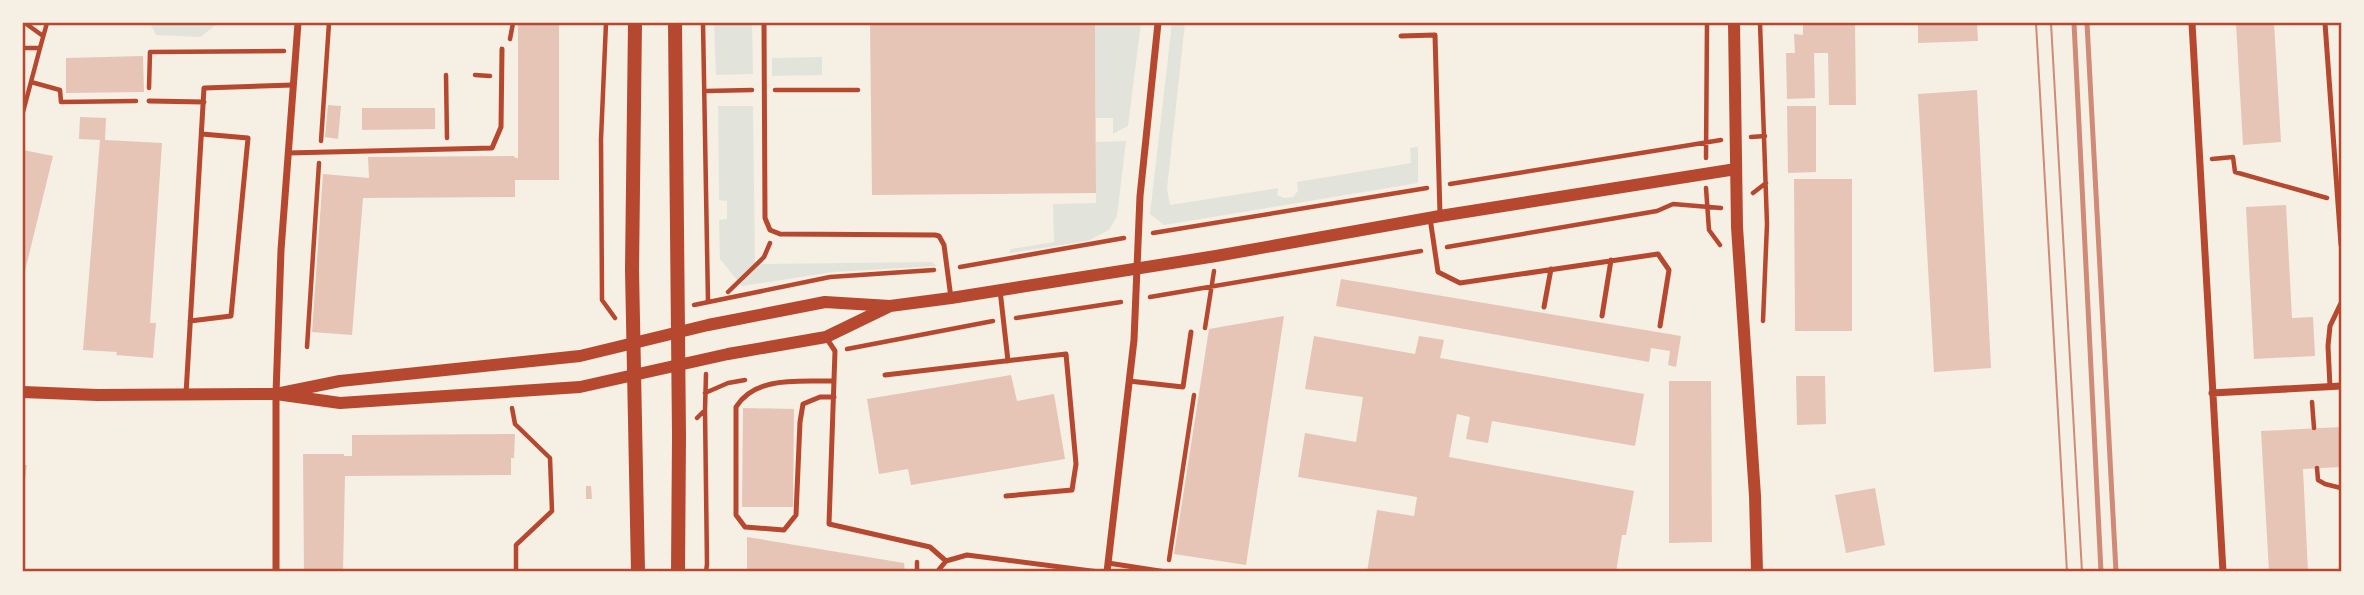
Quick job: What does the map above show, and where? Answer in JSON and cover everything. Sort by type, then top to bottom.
[{"type":"main road","points":[[635,23],[634,375],[638,572]]},
{"type":"main road","points":[[675,23],[678,572]]},
{"type":"street","points":[[276,572],[276,394],[281,250],[298,23]]},
{"type":"street","points":[[1107,572],[1129,381],[1138,268],[1140,196],[1158,23]]},
{"type":"street","points":[[1734,23],[1737,206],[1755,496],[1757,572]]},
{"type":"street","points":[[2192,23],[2222,572]]},
{"type":"street","points":[[276,394],[340,381],[580,356],[708,325],[825,302],[890,306],[951,298],[1736,169]]},
{"type":"street","points":[[23,392],[52,395],[276,394],[340,403],[580,387],[706,358],[826,337],[890,306]]},
{"type":"street","points":[[2212,393],[2341,386]]},
{"type":"lane","points":[[764,23],[765,218],[770,230],[775,233],[939,236],[944,245],[951,298]]},
{"type":"lane","points":[[2325,23],[2341,245]]},
{"type":"lane","points":[[1401,36],[1435,35],[1435,249],[1438,272],[1460,283],[1658,254],[1669,270],[1660,326]]},
{"type":"lane","points":[[288,153],[492,148],[501,127],[502,49]]},
{"type":"lane","points":[[186,396],[204,88],[293,85]]},
{"type":"lane","points":[[149,101],[204,102]]},
{"type":"lane","points":[[190,321],[231,316],[248,138],[202,134]]},
{"type":"lane","points":[[1602,316],[1611,260]]},
{"type":"lane","points":[[1544,307],[1550,269]]},
{"type":"lane","points":[[1000,290],[1008,360]]},
{"type":"lane","points":[[2330,387],[2330,327],[2341,303]]},
{"type":"lane","points":[[1129,381],[1183,387],[1191,332]]},
{"type":"lane","points":[[826,337],[835,351],[829,524],[930,547],[946,561]]},
{"type":"lane","points":[[886,375],[1066,354],[1076,464],[1072,490],[1006,496]]},
{"type":"lane","points":[[834,382],[769,383],[743,394],[736,407],[736,515],[745,527],[784,530],[796,515],[803,404],[820,397],[834,397]]},
{"type":"lane","points":[[937,572],[946,561],[967,555],[1099,572]]},
{"type":"lane","points":[[1108,563],[1166,572]]},
{"type":"path","points":[[25,23],[43,36]]},
{"type":"path","points":[[23,113],[47,23]]},
{"type":"path","points":[[307,347],[329,23]]},
{"type":"path","points":[[606,23],[601,139],[602,300],[634,343]]},
{"type":"path","points":[[703,23],[708,325]]},
{"type":"path","points":[[1707,23],[1706,174],[1709,230],[1740,271]]},
{"type":"path","points":[[1760,23],[1767,227],[1762,333]]},
{"type":"path","points":[[23,48],[40,48]]},
{"type":"path","points":[[31,82],[60,90],[61,102],[149,101],[150,52],[296,51]]},
{"type":"path","points":[[446,75],[448,149]]},
{"type":"path","points":[[706,91],[858,90]]},
{"type":"path","points":[[2199,160],[2233,158],[2235,172],[2338,201]]},
{"type":"path","points":[[835,351],[1004,320],[1657,211],[1673,204],[1730,209],[1766,183]]},
{"type":"path","points":[[728,292],[764,257],[775,233]]},
{"type":"path","points":[[1203,342],[1216,256]]},
{"type":"path","points":[[706,358],[706,572]]},
{"type":"path","points":[[1166,572],[1196,382]]},
{"type":"path","points":[[2311,387],[2314,428]]},
{"type":"path","points":[[508,390],[515,424],[550,458],[552,512],[516,545],[516,572]]},
{"type":"path","points":[[679,436],[705,410]]},
{"type":"path","points":[[2317,468],[2318,480],[2341,488]]},
{"type":"path","points":[[917,562],[917,572]]},
{"type":"shaded area","points":[[150,23],[219,23],[200,37],[156,35]]},
{"type":"shaded area","points":[[714,23],[752,23],[753,74],[716,75]]},
{"type":"shaded area","points":[[1095,23],[1141,23],[1128,126],[1113,134],[1113,118],[1096,118]]},
{"type":"shaded area","points":[[1172,23],[1185,23],[1167,189],[1170,205],[1278,188],[1277,195],[1284,198],[1293,197],[1298,191],[1297,182],[1411,163],[1410,148],[1418,147],[1418,183],[1164,225],[1150,214]]},
{"type":"shaded area","points":[[822,57],[822,75],[772,76],[772,58]]},
{"type":"shaded area","points":[[718,106],[753,106],[755,264],[932,262],[937,266],[833,272],[742,286],[720,259],[719,220],[727,219],[727,201],[719,200]]},
{"type":"shaded area","points":[[1126,141],[1117,216],[1109,230],[1088,241],[1009,253],[1011,249],[1054,242],[1053,204],[1096,203],[1096,142]]},
{"type":"building","points":[[518,23],[559,23],[559,180],[515,180],[515,197],[363,198],[352,335],[312,332],[323,174],[369,178],[368,157],[518,158]]},
{"type":"building","points":[[870,23],[1095,23],[1096,193],[872,195]]},
{"type":"building","points":[[1803,23],[1855,23],[1856,105],[1829,105],[1828,53],[1814,53],[1815,98],[1787,99],[1786,53],[1795,53],[1794,34],[1803,35]]},
{"type":"building","points":[[1918,23],[1977,23],[1978,41],[1918,43]]},
{"type":"building","points":[[2236,23],[2274,23],[2281,142],[2243,145]]},
{"type":"building","points":[[143,56],[144,92],[66,93],[66,58]]},
{"type":"building","points":[[1977,90],[1991,368],[1934,372],[1918,94]]},
{"type":"building","points":[[328,105],[341,106],[338,139],[325,137]]},
{"type":"building","points":[[1787,106],[1816,106],[1816,172],[1788,173]]},
{"type":"building","points":[[362,108],[435,108],[435,129],[362,130]]},
{"type":"building","points":[[80,117],[106,118],[105,140],[162,143],[150,323],[156,323],[153,358],[83,350],[100,140],[79,139]]},
{"type":"building","points":[[23,150],[53,156],[24,275],[23,275]]},
{"type":"building","points":[[1794,179],[1852,179],[1852,331],[1795,331]]},
{"type":"building","points":[[2286,205],[2292,318],[2313,317],[2315,356],[2254,359],[2246,207]]},
{"type":"building","points":[[1341,279],[1681,336],[1676,367],[1668,365],[1670,351],[1651,348],[1649,362],[1336,306]]},
{"type":"building","points":[[1284,316],[1246,565],[1174,554],[1209,329]]},
{"type":"building","points":[[1314,336],[1415,354],[1419,336],[1444,340],[1440,358],[1644,394],[1635,446],[1492,421],[1488,443],[1466,439],[1470,417],[1457,414],[1449,457],[1634,491],[1626,535],[1622,535],[1616,572],[1367,572],[1377,510],[1414,516],[1417,497],[1298,477],[1305,433],[1356,442],[1363,397],[1305,389]]},
{"type":"building","points":[[1011,375],[1017,401],[1054,394],[1065,459],[911,485],[908,469],[879,474],[867,399]]},
{"type":"building","points":[[1796,376],[1825,376],[1826,424],[1797,425]]},
{"type":"building","points":[[1669,381],[1711,381],[1712,542],[1669,543]]},
{"type":"building","points":[[743,408],[794,409],[793,507],[742,507]]},
{"type":"building","points":[[2341,427],[2341,467],[2303,469],[2308,572],[2269,572],[2261,431]]},
{"type":"building","points":[[515,434],[511,475],[345,476],[343,572],[304,572],[303,454],[352,456],[352,435]]},
{"type":"building","points":[[23,465],[27,465],[24,487],[23,487]]},
{"type":"building","points":[[586,486],[591,486],[592,499],[586,499]]},
{"type":"building","points":[[1875,488],[1885,545],[1846,553],[1835,495]]},
{"type":"building","points":[[747,537],[904,563],[905,572],[747,572]]},
{"type":"tram line","points":[[2036,23],[2067,572]]},
{"type":"tram line","points":[[2051,23],[2082,572]]},
{"type":"railway","points":[[2074,23],[2101,572]]},
{"type":"railway","points":[[2087,23],[2116,572]]}]
